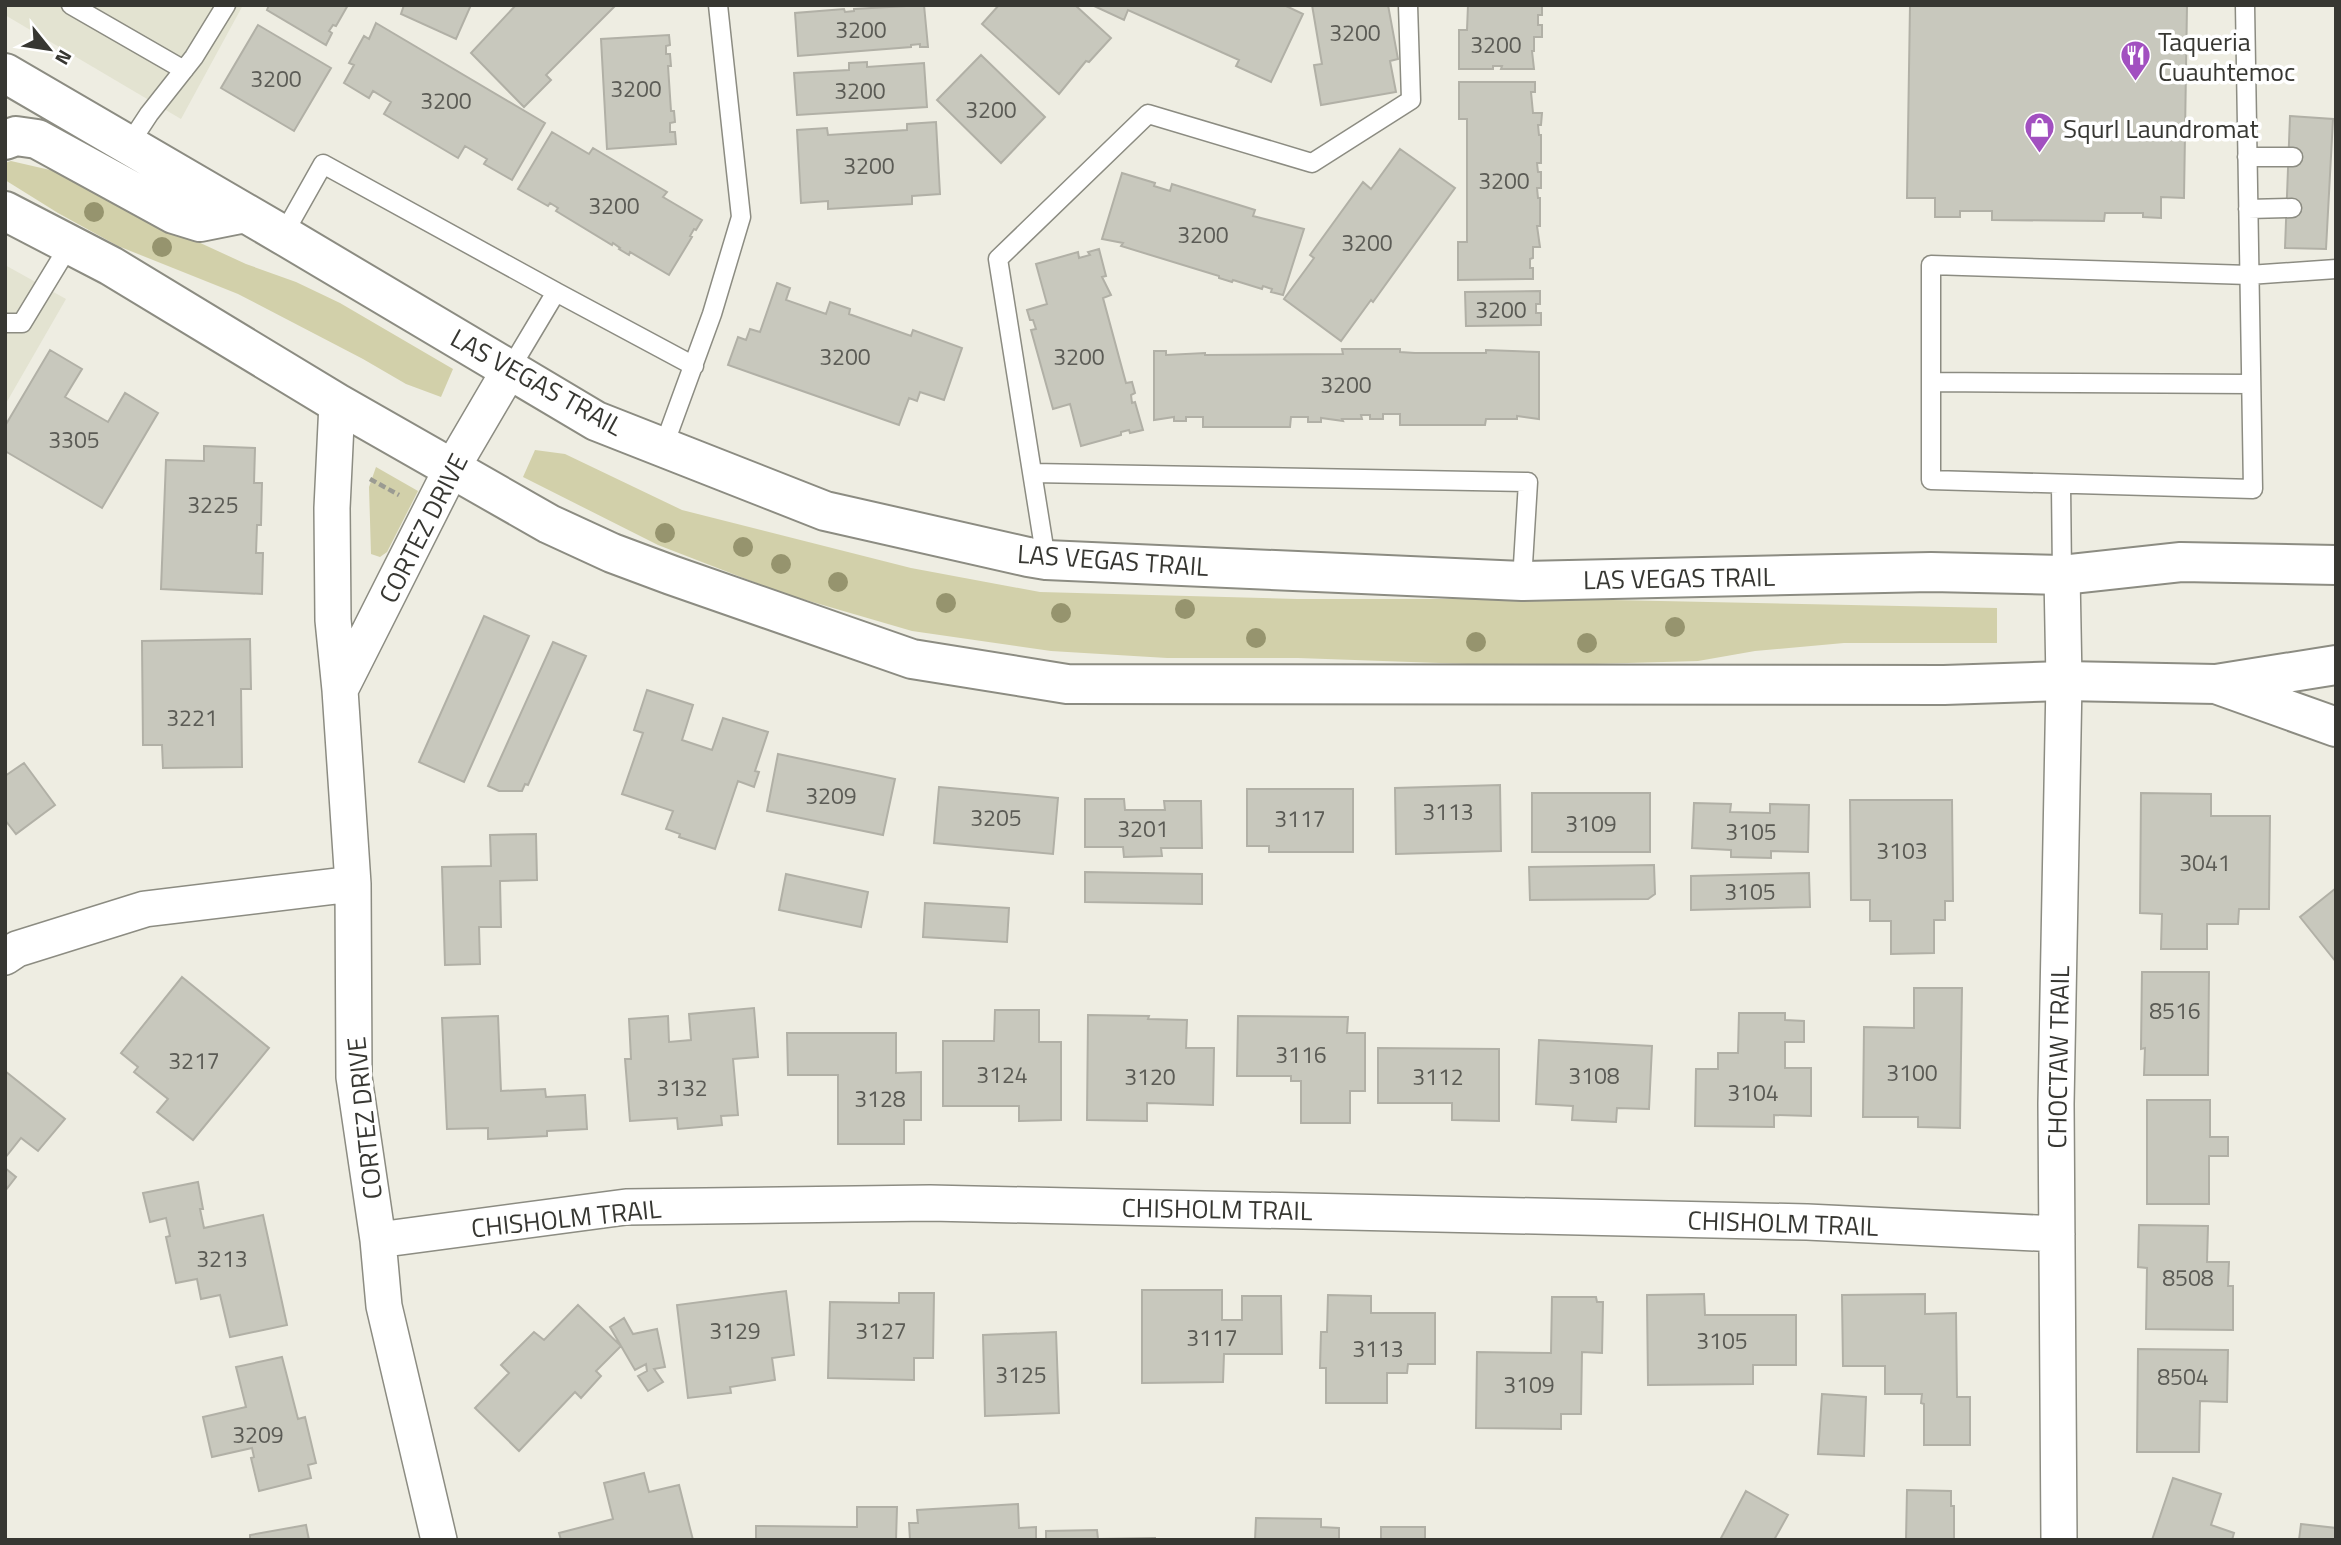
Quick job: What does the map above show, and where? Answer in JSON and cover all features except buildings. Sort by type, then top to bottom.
[{"type":"main road","name":"LAS VEGAS TRAIL","points":[[5,73],[284,234],[596,421],[825,511],[1046,560],[1522,581],[1931,572],[2062,575],[2181,562],[2336,565]]},
{"type":"main road","points":[[5,140],[16,136],[37,139],[174,214],[200,222],[245,213]]},
{"type":"main road","points":[[5,211],[111,266],[337,403],[549,524],[612,553],[912,659],[1066,684],[1944,685],[2064,681],[2216,684],[2336,665]]},
{"type":"main road","points":[[2216,684],[2336,727]]},
{"type":"street","name":"CORTEZ DRIVE","points":[[340,690],[452,468],[510,369]]},
{"type":"street","name":"CORTEZ DRIVE","points":[[337,403],[332,508],[332,620],[340,690],[353,884],[354,1077],[378,1240],[384,1306],[439,1540]]},
{"type":"street","name":"CHOCTAW TRAIL","points":[[2059,1540],[2056,1104],[2064,681],[2062,575]]},
{"type":"street","points":[[5,957],[17,949],[145,909],[353,884]]},
{"type":"street","name":"CHISHOLM TRAIL","points":[[378,1240],[626,1207],[930,1203],[1807,1222],[2057,1234]]},
{"type":"lane","points":[[71,5],[184,70]]},
{"type":"lane","points":[[109,178],[128,145],[184,70],[226,5]]},
{"type":"lane","points":[[663,448],[712,314],[741,218],[718,5]]},
{"type":"lane","points":[[1046,560],[998,260],[1148,114],[1312,163],[1411,100],[1408,5]]},
{"type":"lane","points":[[2245,5],[2248,157],[2248,209],[2249,275],[2253,489],[1931,480],[1931,265],[2249,275],[2336,269]]},
{"type":"lane","points":[[2248,157],[2293,157]]},
{"type":"lane","points":[[284,234],[323,164],[694,366]]},
{"type":"lane","points":[[2248,209],[2292,208]]},
{"type":"lane","points":[[5,323],[22,323],[70,244]]},
{"type":"lane","points":[[510,369],[556,292]]},
{"type":"lane","points":[[1931,382],[2251,384]]},
{"type":"lane","points":[[1032,473],[1528,482],[1522,581]]},
{"type":"lane","points":[[2061,485],[2062,575]]},
{"type":"path","points":[[366,477],[402,497]]},
{"type":"shaded area","points":[[5,5],[243,5],[181,119],[5,15]]},
{"type":"shaded area","points":[[11,161],[50,170],[109,191],[183,235],[340,303],[453,369],[441,397],[406,384],[238,294],[118,246],[5,180],[5,163]]},
{"type":"shaded area","points":[[5,265],[66,299],[5,405]]},
{"type":"shaded area","points":[[535,450],[565,454],[682,510],[911,568],[1040,592],[1297,599],[1565,599],[1997,608],[1997,643],[1844,643],[1755,651],[1698,661],[1524,666],[1298,658],[1167,658],[1051,651],[912,631],[785,594],[658,545],[523,477]]},
{"type":"shaded area","points":[[376,467],[418,491],[387,552],[380,557],[371,554],[369,487]]},
{"type":"place","name":"Taqueria Cuauhtemoc","points":[[2135,83]]},
{"type":"place","name":"Squrl Laundromat","points":[[2040,155]]}]
